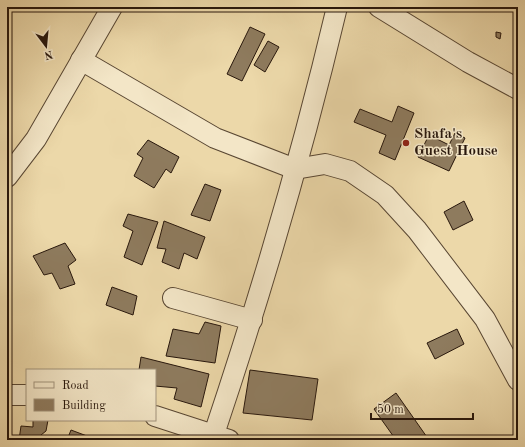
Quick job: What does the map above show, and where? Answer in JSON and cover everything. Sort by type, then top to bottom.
[{"type":"street","points":[[7,177],[36,139],[112,7]]},
{"type":"street","points":[[156,416],[222,437],[252,320],[324,62],[337,7]]},
{"type":"street","points":[[379,7],[468,62],[518,89]]},
{"type":"street","points":[[82,60],[215,138],[295,169],[325,164],[350,171],[385,195],[417,230],[485,319],[518,380]]},
{"type":"street","points":[[173,298],[252,320]]},
{"type":"street","points":[[7,396],[26,395]]},
{"type":"building","points":[[250,27],[265,34],[242,81],[227,74]]},
{"type":"building","points":[[496,32],[501,33],[500,39],[496,37]]},
{"type":"building","points":[[268,41],[279,47],[265,72],[254,65]]},
{"type":"building","points":[[398,106],[414,113],[395,160],[379,153],[386,135],[354,122],[360,109],[392,122]]},
{"type":"building","points":[[455,133],[465,138],[449,171],[418,157],[429,135],[449,145]]},
{"type":"building","points":[[148,140],[179,157],[171,173],[166,169],[154,188],[134,176],[143,158],[137,154]]},
{"type":"building","points":[[205,184],[221,190],[210,221],[191,215]]},
{"type":"building","points":[[464,201],[473,220],[453,230],[444,212]]},
{"type":"building","points":[[128,214],[158,222],[142,265],[124,257],[133,231],[123,226]]},
{"type":"building","points":[[164,221],[205,237],[197,259],[184,253],[179,269],[162,262],[166,249],[157,248]]},
{"type":"building","points":[[65,243],[76,260],[68,266],[75,284],[60,289],[52,273],[44,275],[33,256]]},
{"type":"building","points":[[112,287],[137,296],[133,315],[106,305]]},
{"type":"building","points":[[518,296],[518,307],[513,301]]},
{"type":"building","points":[[205,322],[221,326],[215,363],[166,356],[173,329],[199,334]]},
{"type":"building","points":[[457,329],[464,344],[435,359],[427,343]]},
{"type":"building","points":[[141,357],[209,374],[201,407],[174,399],[177,388],[156,386],[156,369],[139,369]]},
{"type":"building","points":[[250,370],[318,379],[312,420],[243,413]]},
{"type":"building","points":[[396,393],[429,440],[396,440],[374,409]]},
{"type":"building","points":[[33,421],[48,421],[46,431],[41,435],[41,440],[19,440],[21,426],[33,427]]},
{"type":"building","points":[[71,430],[87,436],[85,440],[67,440]]},
{"type":"place","name":"Shafa's Guest House","points":[[406,143]]}]
